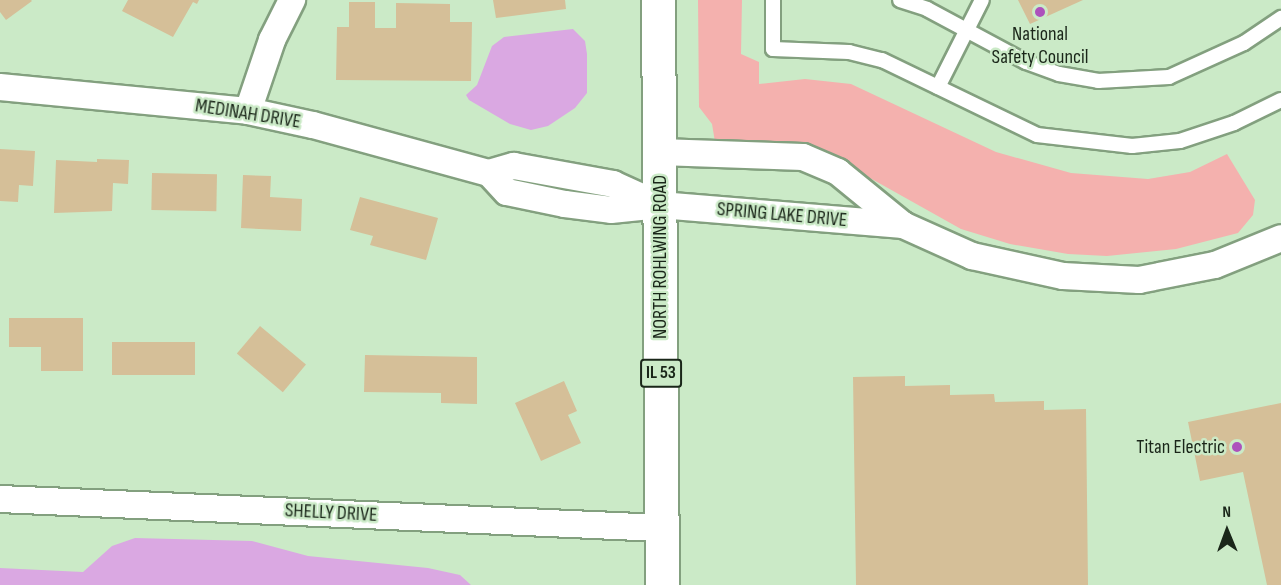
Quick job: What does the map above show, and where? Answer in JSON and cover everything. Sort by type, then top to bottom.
[{"type":"main road","name":"NORTH ROHLWING ROAD","points":[[658,0],[662,585]]},
{"type":"street","points":[[248,111],[272,40],[292,0]]},
{"type":"street","name":"MEDINAH DRIVE","points":[[0,87],[248,111],[362,136],[489,173],[514,166],[614,184],[660,205]]},
{"type":"street","name":"SPRING LAKE DRIVE","points":[[660,152],[803,157],[838,172],[903,225],[972,256],[1063,276],[1139,280],[1215,265],[1281,238]]},
{"type":"street","name":"SPRING LAKE DRIVE","points":[[660,205],[903,225]]},
{"type":"street","name":"SHELLY DRIVE","points":[[0,498],[661,528]]},
{"type":"lane","points":[[773,0],[773,49],[849,52],[882,60],[1037,135],[1132,146],[1180,141],[1234,123],[1281,100]]},
{"type":"lane","points":[[900,0],[927,9],[992,47],[1059,74],[1132,81],[1169,77],[1205,63],[1281,18]]},
{"type":"lane","points":[[938,87],[982,0]]},
{"type":"shaded area","points":[[698,0],[742,0],[741,54],[759,62],[759,84],[805,79],[851,84],[996,152],[1071,173],[1148,179],[1190,172],[1227,154],[1255,200],[1253,215],[1238,233],[1176,249],[1107,256],[1068,254],[1010,244],[961,229],[836,159],[716,148],[712,124],[699,107]]},
{"type":"shaded area","points":[[573,29],[585,41],[587,54],[587,93],[575,108],[548,126],[531,130],[510,124],[469,100],[466,95],[477,85],[492,46],[504,37]]},
{"type":"shaded area","points":[[135,538],[252,541],[308,556],[428,568],[460,575],[471,585],[0,585],[0,568],[83,572],[112,546]]},
{"type":"building","points":[[0,0],[32,1],[6,20],[0,12]]},
{"type":"building","points":[[128,0],[199,0],[197,4],[193,2],[173,37],[122,11]]},
{"type":"building","points":[[493,0],[565,0],[566,9],[496,18]]},
{"type":"building","name":"National Safety Council","points":[[1018,0],[1083,0],[1030,24]]},
{"type":"building","points":[[349,2],[375,2],[375,28],[396,28],[396,3],[450,4],[450,22],[472,22],[471,81],[336,80],[337,27],[349,27]]},
{"type":"building","points":[[0,149],[35,151],[33,186],[19,185],[18,202],[0,201]]},
{"type":"building","points":[[97,159],[129,160],[128,184],[113,183],[112,211],[54,213],[56,160],[97,162]]},
{"type":"building","points":[[152,173],[217,174],[216,211],[151,210]]},
{"type":"building","points":[[243,175],[271,176],[270,197],[302,199],[301,231],[241,228]]},
{"type":"building","points":[[360,197],[438,218],[426,260],[370,245],[373,236],[350,230]]},
{"type":"building","points":[[9,318],[83,318],[83,371],[41,371],[41,347],[9,347]]},
{"type":"building","points":[[260,326],[306,365],[283,392],[237,354]]},
{"type":"building","points":[[112,342],[195,342],[195,375],[112,375]]},
{"type":"building","points":[[365,355],[477,357],[477,404],[441,403],[441,393],[364,392]]},
{"type":"building","points":[[905,376],[905,386],[950,385],[950,395],[994,394],[995,402],[1044,401],[1044,410],[1086,409],[1088,585],[856,585],[853,377]]},
{"type":"building","points":[[564,381],[577,411],[568,415],[581,443],[541,461],[515,403]]},
{"type":"building","name":"Titan Electric","points":[[1281,403],[1281,585],[1267,585],[1243,472],[1200,481],[1188,422]]},
{"type":"place","name":"National Safety Council","points":[[1040,12]]},
{"type":"place","name":"Titan Electric","points":[[1237,447]]}]
